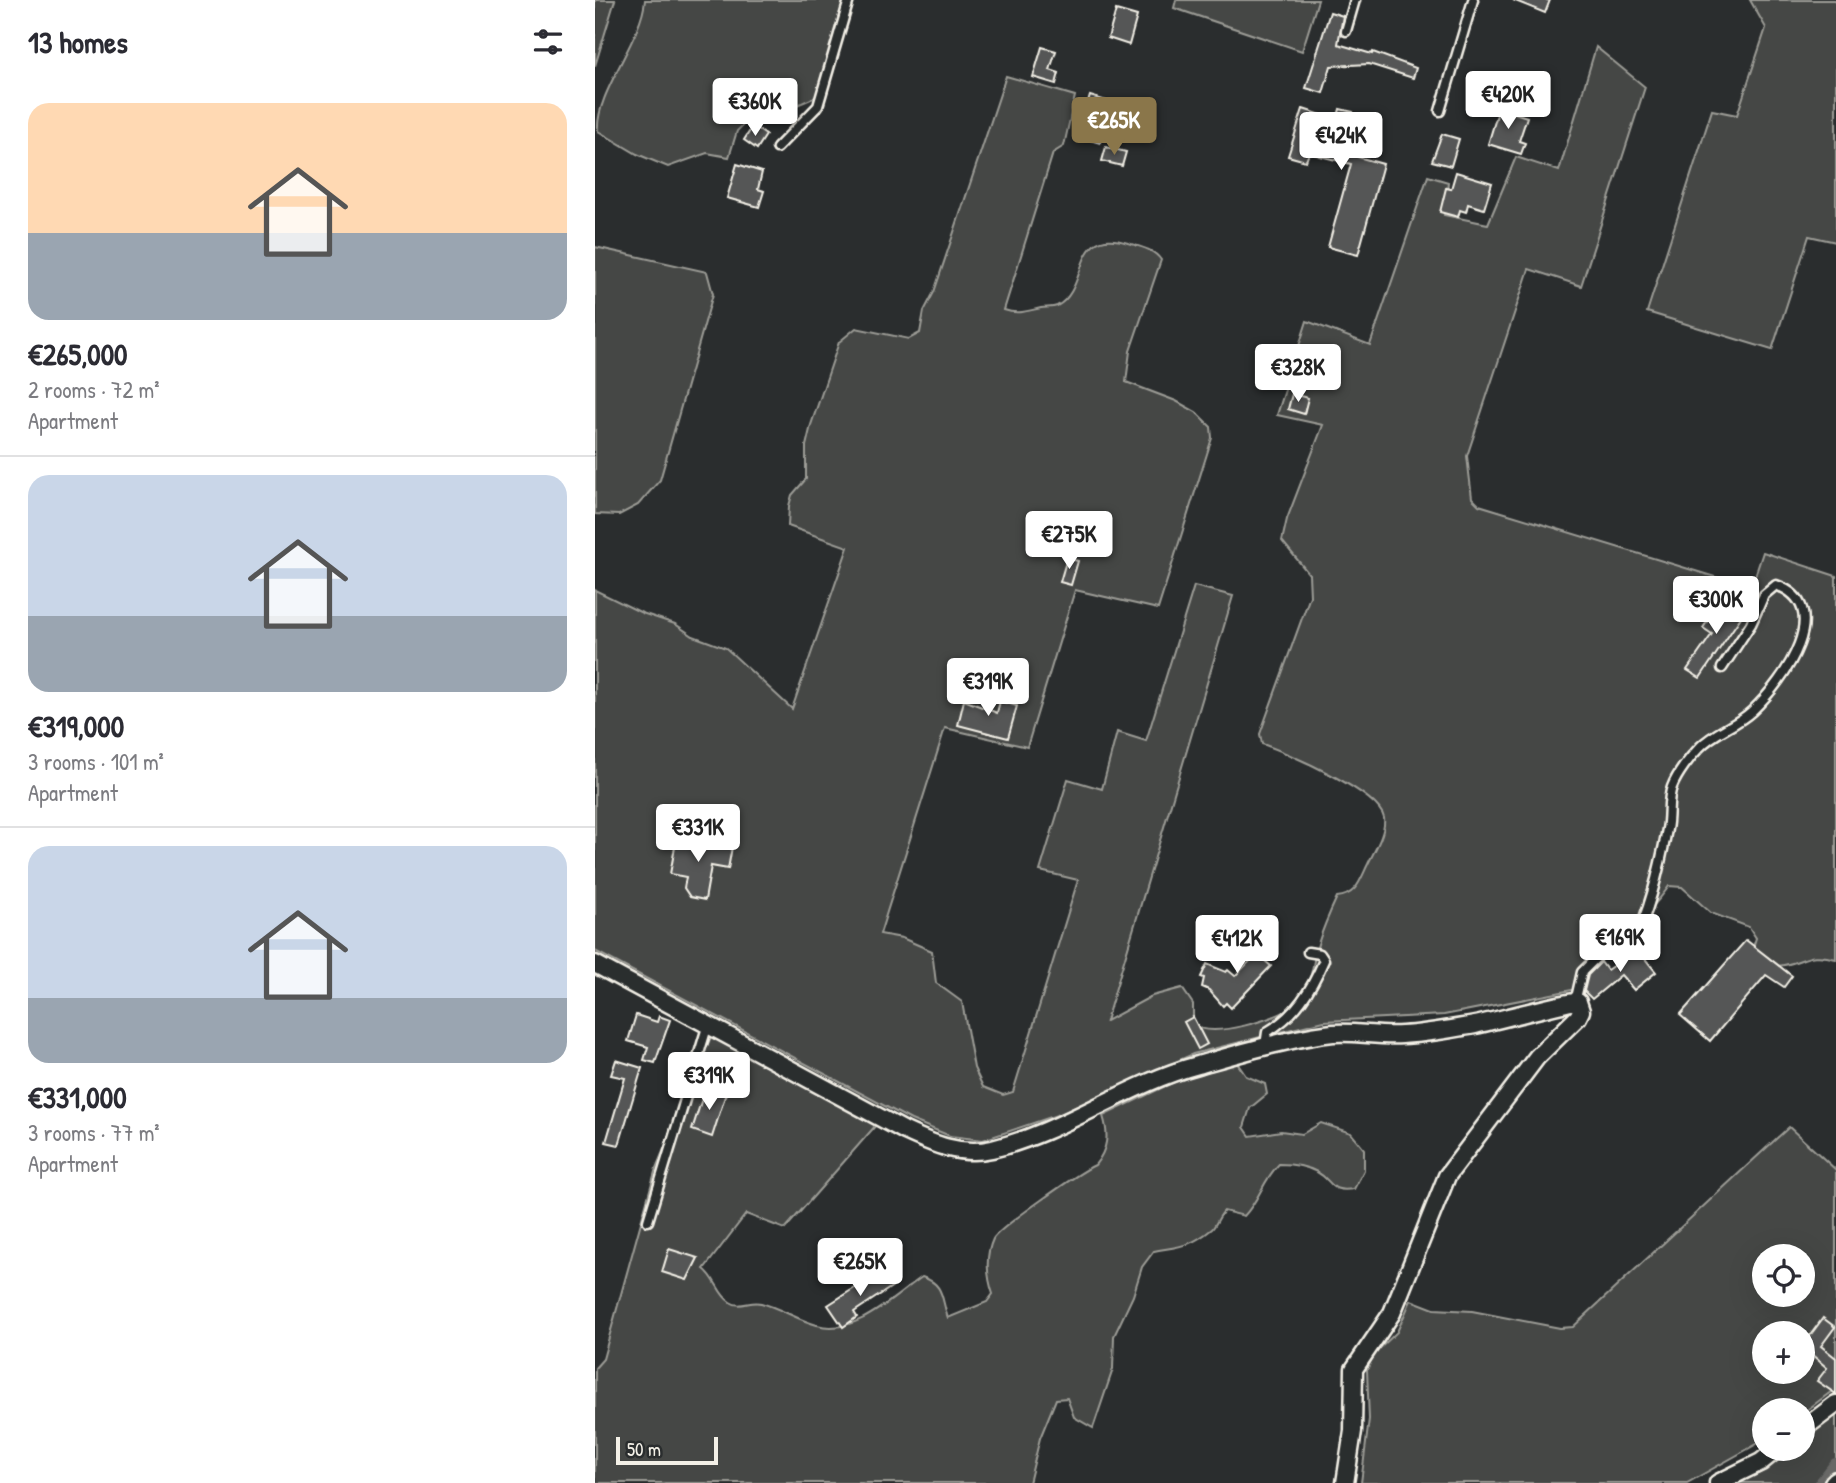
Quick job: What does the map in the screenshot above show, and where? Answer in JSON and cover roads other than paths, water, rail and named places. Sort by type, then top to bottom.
[{"type":"street","points":[[595,964],[905,1131],[950,1150],[967,1151],[990,1149],[1024,1139],[1177,1071],[1265,1049],[1331,1033],[1399,1035],[1476,1025],[1543,1010],[1573,1000],[1581,1006],[1578,1017],[1537,1057],[1447,1175],[1392,1313],[1354,1369],[1353,1432],[1345,1483]]},
{"type":"street","points":[[1815,1420],[1836,1404]]},
{"type":"street","points":[[1718,1483],[1762,1461]]},
{"type":"lane","points":[[777,148],[818,106],[849,0]]},
{"type":"lane","points":[[1346,31],[1355,0]]},
{"type":"lane","points":[[1440,111],[1473,0]]},
{"type":"lane","points":[[1634,942],[1646,917],[1664,842],[1672,786],[1698,749],[1752,712],[1784,675],[1812,629],[1808,601],[1776,585],[1764,595],[1751,625],[1722,668]]},
{"type":"lane","points":[[1573,1000],[1582,972],[1589,963],[1600,954],[1620,952],[1634,942],[1645,939]]},
{"type":"lane","points":[[1265,1049],[1267,1032],[1301,1004],[1317,977],[1324,960],[1320,954],[1308,952]]},
{"type":"lane","points":[[648,1221],[708,1024]]},
{"type":"waterway","points":[[1822,1483],[1836,1465]]}]
